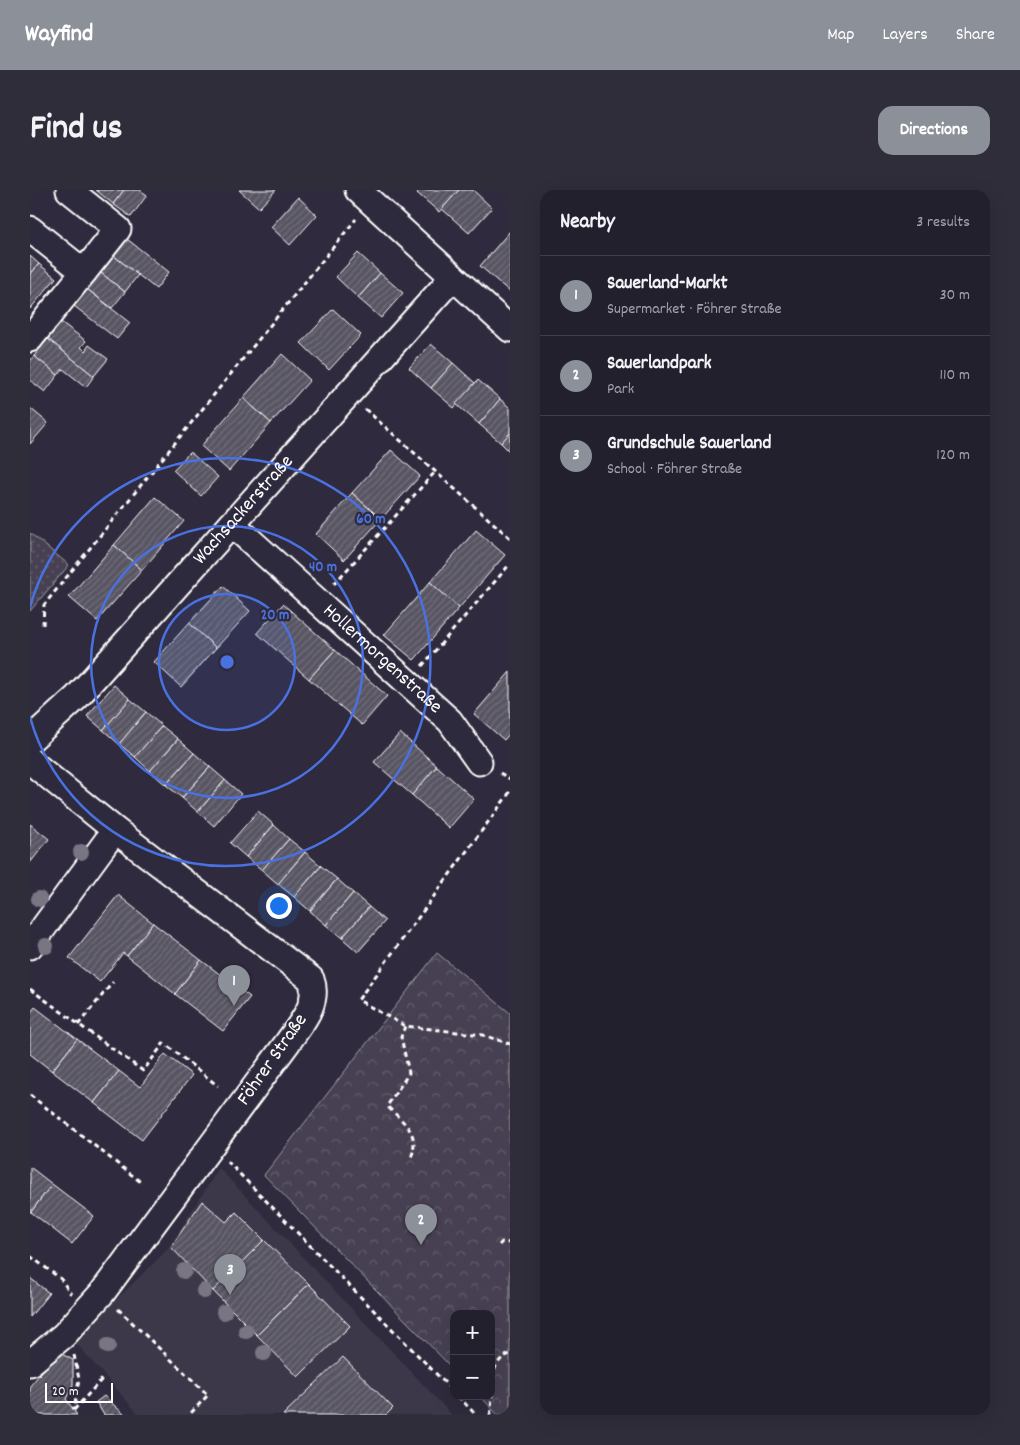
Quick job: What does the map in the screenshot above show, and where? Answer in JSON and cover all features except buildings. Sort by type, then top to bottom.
[{"type":"street","points":[[30,339],[118,229],[72,191]]},
{"type":"street","points":[[364,195],[510,329]]},
{"type":"street","points":[[30,229],[84,272]]},
{"type":"street","name":"Wachsackerstraße","points":[[30,740],[77,698],[453,277]]},
{"type":"street","name":"Hollermorgenstraße","points":[[232,524],[316,602],[450,721],[479,762]]},
{"type":"street","name":"Föhrer Straße","points":[[30,761],[115,830],[311,979],[314,994],[307,1014],[213,1146],[144,1234],[102,1293],[64,1335],[30,1363]]},
{"type":"street","points":[[30,946],[115,830]]},
{"type":"path","points":[[43,625],[44,605],[364,195]]},
{"type":"path","points":[[359,403],[510,538]]},
{"type":"path","points":[[316,602],[436,471]]},
{"type":"path","points":[[407,682],[510,564]]},
{"type":"path","points":[[510,792],[358,1000],[405,1026],[483,1035],[510,1044]]},
{"type":"path","points":[[78,1024],[113,982]]},
{"type":"path","points":[[30,989],[143,1072],[164,1043],[218,1086]]},
{"type":"path","points":[[405,1026],[401,1037],[410,1073],[387,1106],[405,1124],[415,1138],[411,1158]]},
{"type":"path","points":[[30,1095],[142,1183]]},
{"type":"path","points":[[213,1146],[450,1388]]},
{"type":"path","points":[[499,1245],[502,1242],[510,1243]]},
{"type":"path","points":[[30,1256],[61,1279],[83,1314]]},
{"type":"path","points":[[102,1293],[208,1395],[188,1415]]},
{"type":"path","points":[[64,1335],[77,1361],[79,1379],[74,1410],[103,1378]]},
{"type":"path","points":[[490,1415],[493,1370],[499,1360],[510,1354]]},
{"type":"path","points":[[462,1400],[476,1415]]},
{"type":"shaded area","points":[[219,1168],[452,1415],[139,1415],[74,1341],[167,1250]]},
{"type":"green space","points":[[30,533],[69,565],[30,611]]},
{"type":"green space","points":[[437,953],[510,1013],[510,1415],[498,1415],[484,1400],[495,1400],[495,1310],[450,1310],[450,1366],[264,1175]]},
{"type":"place","name":"Sauerland-Markt","points":[[234,1006]]},
{"type":"place","name":"Sauerlandpark","points":[[421,1245]]},
{"type":"place","name":"Grundschule Sauerland","points":[[230,1295]]}]
